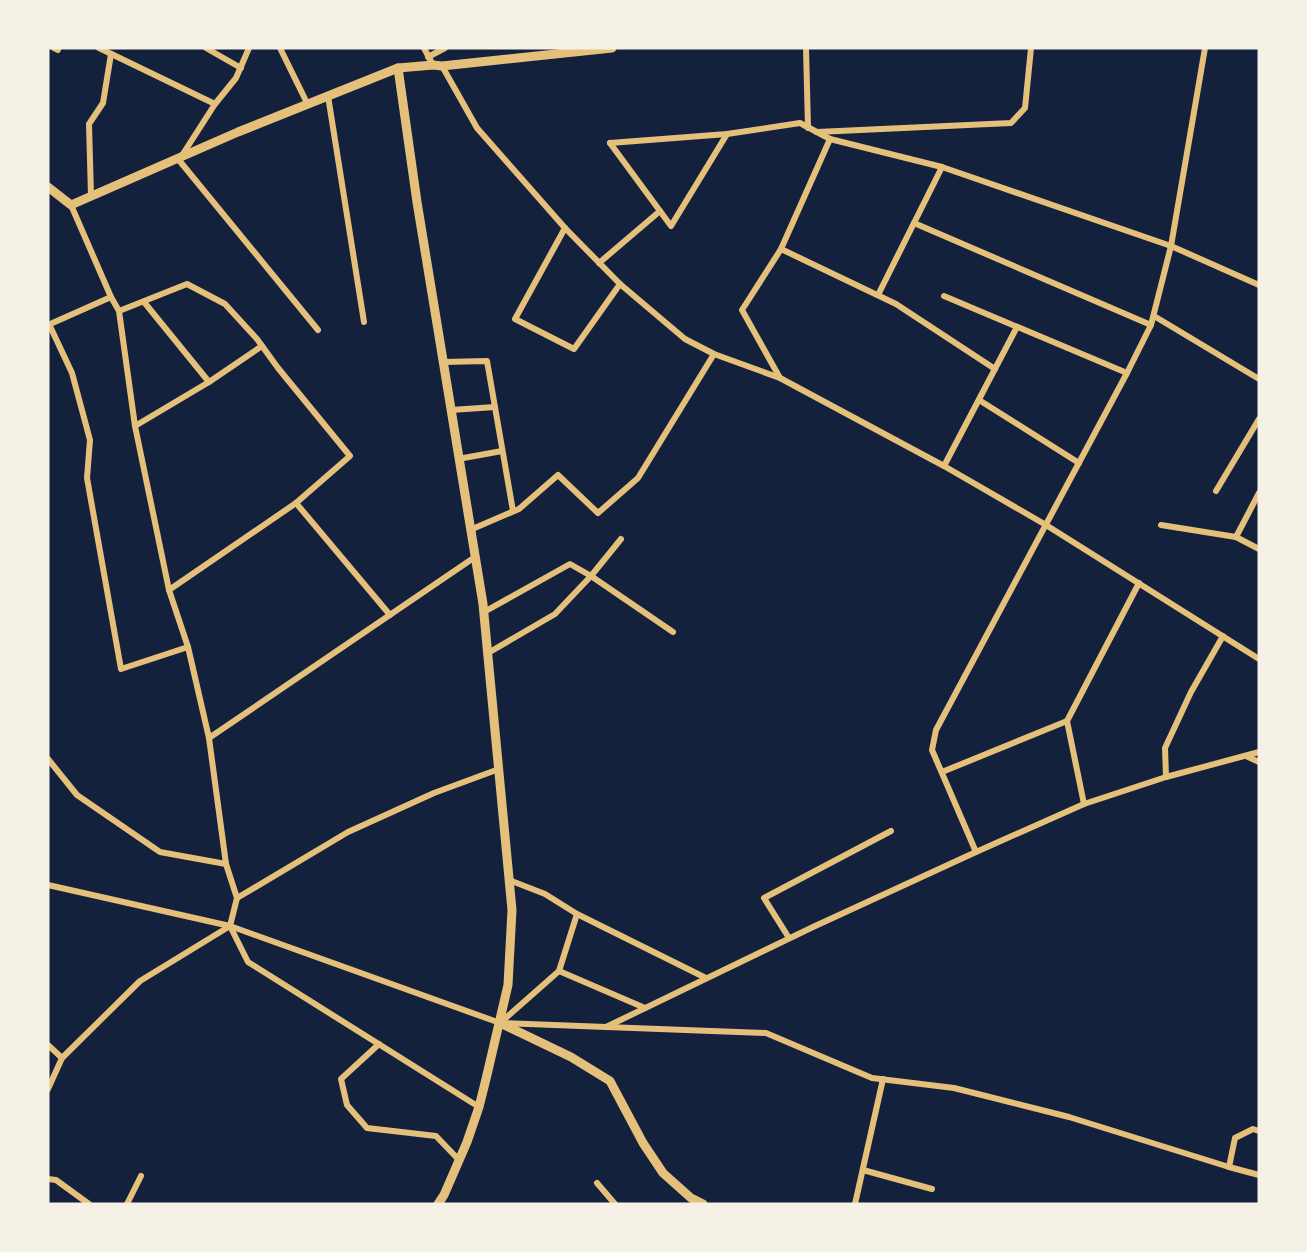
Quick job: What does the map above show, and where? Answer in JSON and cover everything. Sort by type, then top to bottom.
[{"type":"street","points":[[54,48],[58,50],[58,48]]},
{"type":"street","points":[[206,48],[241,68]]},
{"type":"street","points":[[179,158],[215,104],[236,78],[249,48]]},
{"type":"street","points":[[280,48],[308,105]]},
{"type":"street","points":[[424,48],[477,128],[565,228],[620,285],[684,339],[714,354],[780,378],[944,466],[1046,525],[1259,659]]},
{"type":"street","points":[[434,63],[445,48]]},
{"type":"street","points":[[71,205],[238,132],[399,68],[612,48]]},
{"type":"street","points":[[806,48],[808,128]]},
{"type":"street","points":[[817,132],[1011,123],[1025,108],[1031,48]]},
{"type":"street","points":[[976,852],[932,750],[936,730],[1128,373],[1151,325],[1171,246],[1205,48]]},
{"type":"street","points":[[91,196],[89,124],[103,104],[105,50],[215,104]]},
{"type":"street","points":[[399,68],[417,202],[484,612],[512,910],[508,986],[479,1107],[459,1160],[438,1204]]},
{"type":"street","points":[[328,96],[364,322]]},
{"type":"street","points":[[727,134],[671,226],[610,143],[727,134],[800,123],[830,139],[942,167],[1171,246],[1259,285]]},
{"type":"street","points":[[780,378],[742,310],[781,249],[830,139]]},
{"type":"street","points":[[179,158],[318,330]]},
{"type":"street","points":[[878,295],[942,167]]},
{"type":"street","points":[[49,190],[71,205],[119,311],[135,426],[169,590],[188,647],[209,738],[226,864],[237,898],[230,926],[248,962],[479,1107]]},
{"type":"street","points":[[599,262],[660,211]]},
{"type":"street","points":[[914,223],[1151,325]]},
{"type":"street","points":[[565,228],[515,319],[574,349],[620,285]]},
{"type":"street","points":[[781,249],[896,304],[995,369]]},
{"type":"street","points":[[119,311],[188,284],[225,304],[262,346],[350,456],[296,503],[169,590]]},
{"type":"street","points":[[944,296],[1128,373]]},
{"type":"street","points":[[111,297],[49,325],[72,373],[90,440],[87,478],[121,669],[188,647]]},
{"type":"street","points":[[144,302],[208,382]]},
{"type":"street","points":[[1154,316],[1259,379]]},
{"type":"street","points":[[944,466],[1017,327]]},
{"type":"street","points":[[135,426],[262,346]]},
{"type":"street","points":[[470,530],[519,509],[558,475],[598,513],[638,478],[714,354]]},
{"type":"street","points":[[443,362],[487,361],[513,511]]},
{"type":"street","points":[[979,400],[1079,463]]},
{"type":"street","points":[[451,410],[495,407]]},
{"type":"street","points":[[1216,491],[1259,419]]},
{"type":"street","points":[[458,459],[502,451]]},
{"type":"street","points":[[1236,537],[1259,493]]},
{"type":"street","points":[[296,503],[390,615]]},
{"type":"street","points":[[1161,525],[1236,537],[1259,549]]},
{"type":"street","points":[[488,653],[555,614],[591,576],[621,539]]},
{"type":"street","points":[[209,738],[475,557]]},
{"type":"street","points":[[484,612],[570,564],[673,632]]},
{"type":"street","points":[[1084,804],[1067,722],[1139,584]]},
{"type":"street","points":[[1166,777],[1165,748],[1191,692],[1223,636]]},
{"type":"street","points":[[942,772],[1067,722]]},
{"type":"street","points":[[605,1027],[789,938],[1084,804],[1166,777],[1259,752]]},
{"type":"street","points":[[1245,756],[1259,762]]},
{"type":"street","points":[[48,759],[77,795],[160,852],[226,864]]},
{"type":"street","points":[[237,898],[348,832],[434,793],[499,769]]},
{"type":"street","points":[[789,938],[764,898],[891,831]]},
{"type":"street","points":[[509,880],[545,894],[577,914],[706,978]]},
{"type":"street","points":[[48,885],[230,926],[500,1023],[571,1058],[610,1082],[643,1143],[663,1173],[691,1198],[703,1204]]},
{"type":"street","points":[[500,1023],[559,971],[577,914]]},
{"type":"street","points":[[48,1089],[62,1058],[140,981],[230,926]]},
{"type":"street","points":[[559,971],[645,1008]]},
{"type":"street","points":[[500,1023],[766,1033],[872,1077],[954,1088],[1057,1114],[1259,1175]]},
{"type":"street","points":[[379,1044],[341,1079],[347,1105],[367,1128],[436,1136],[459,1160]]},
{"type":"street","points":[[48,1046],[62,1058]]},
{"type":"street","points":[[855,1204],[883,1079]]},
{"type":"street","points":[[1229,1167],[1234,1138],[1253,1129],[1259,1131]]},
{"type":"street","points":[[863,1170],[932,1189]]},
{"type":"street","points":[[127,1204],[141,1176]]},
{"type":"street","points":[[48,1179],[56,1180],[89,1204]]},
{"type":"street","points":[[597,1183],[615,1204]]}]
